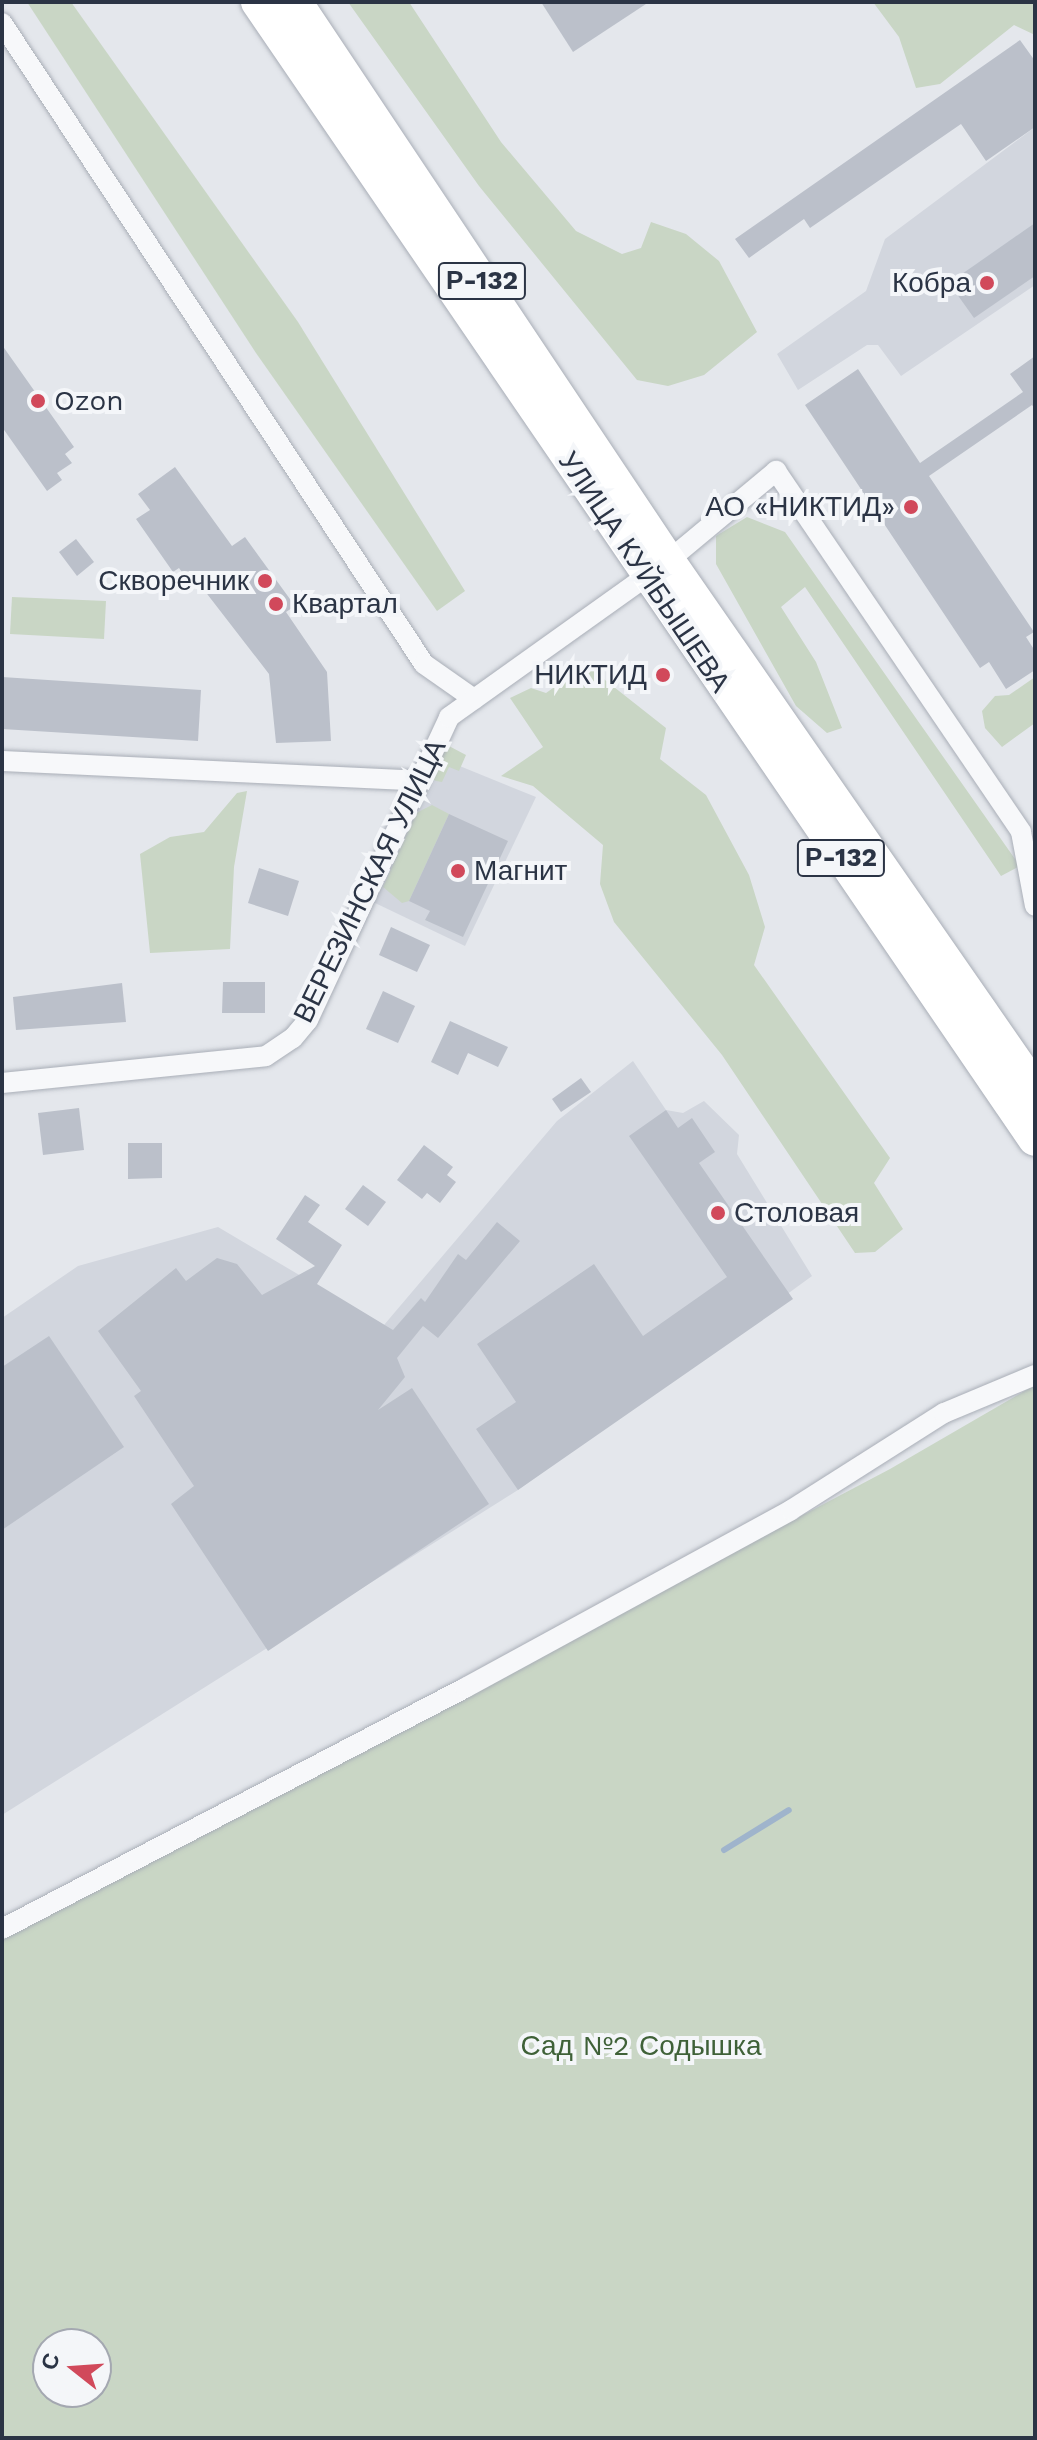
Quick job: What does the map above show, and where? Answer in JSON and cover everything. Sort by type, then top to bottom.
[{"type":"highway","name":"УЛИЦА КУЙБЫШЕВА","points":[[258,2],[658,569],[1035,1090]]},
{"type":"highway","name":"УЛИЦА КУЙБЫШЕВА","points":[[295,2],[658,569],[1035,1139]]},
{"type":"street","points":[[2,23],[424,664],[474,699]]},
{"type":"street","name":"ВЕРЕЗИНСКАЯ УЛИЦА","points":[[2,1083],[266,1056],[293,1038],[308,1020],[449,717],[658,569],[776,471],[1021,832],[1033,900]]},
{"type":"street","points":[[2,761],[419,781]]},
{"type":"street","points":[[2,1929],[465,1688],[791,1510],[944,1413],[1035,1375]]},
{"type":"shaded area","points":[[1035,127],[1035,285],[901,376],[878,345],[867,345],[798,390],[777,354],[866,291],[885,239]]},
{"type":"shaded area","points":[[440,758],[536,797],[465,946],[373,902]]},
{"type":"shaded area","points":[[633,1061],[666,1110],[683,1113],[704,1101],[739,1135],[737,1154],[812,1276],[518,1490],[2,1815],[2,1318],[78,1266],[218,1227],[384,1325],[557,1121]]},
{"type":"green space","points":[[27,2],[71,2],[298,322],[465,591],[437,611],[256,353]]},
{"type":"green space","points":[[348,2],[409,2],[501,142],[576,231],[622,254],[641,248],[651,222],[686,234],[719,261],[757,332],[704,375],[668,386],[637,380],[479,186]]},
{"type":"green space","points":[[873,2],[1035,2],[1035,35],[1014,25],[940,84],[916,88],[899,37]]},
{"type":"green space","points":[[747,517],[785,532],[1020,866],[1001,876],[805,587],[781,607],[816,662],[842,728],[827,733],[796,706],[716,564],[716,536]]},
{"type":"green space","points":[[12,597],[106,601],[104,639],[10,634]]},
{"type":"green space","points":[[586,665],[666,728],[660,759],[706,795],[749,875],[765,927],[754,965],[890,1158],[874,1183],[903,1229],[875,1252],[855,1253],[722,1055],[614,922],[600,884],[603,845],[533,786],[501,776],[543,747],[510,698],[531,688],[546,693]]},
{"type":"green space","points":[[1035,677],[1035,723],[1002,747],[985,728],[982,711],[995,696],[1009,695]]},
{"type":"green space","points":[[447,745],[466,755],[459,771],[449,767],[442,782],[436,781],[432,779]]},
{"type":"green space","points":[[247,791],[234,867],[230,949],[150,953],[140,854],[170,837],[204,832],[237,793]]},
{"type":"green space","points":[[432,805],[449,814],[409,901],[402,903],[383,887],[416,813]]},
{"type":"green space","name":"Сад №2 Содышка","points":[[1035,1385],[1035,2438],[2,2438],[2,1938],[890,1469]]},
{"type":"building","points":[[541,2],[649,2],[573,52]]},
{"type":"building","points":[[1020,40],[1035,61],[1035,127],[986,161],[961,124],[810,228],[804,219],[749,258],[735,239]]},
{"type":"building","points":[[1035,223],[1035,276],[974,318],[949,283]]},
{"type":"building","points":[[2,345],[74,447],[65,454],[72,463],[57,473],[62,480],[47,491],[2,427]]},
{"type":"building","name":"АО «НИКТИД»","points":[[1035,356],[1035,409],[1032,405],[929,476],[1034,632],[1026,637],[1035,651],[1035,670],[1006,689],[989,662],[980,668],[805,405],[858,369],[920,463],[1023,392],[1010,374]]},
{"type":"building","points":[[175,467],[232,546],[245,537],[295,606],[286,612],[327,672],[331,741],[276,743],[269,674],[194,577],[188,581],[179,568],[173,572],[136,519],[150,510],[138,494]]},
{"type":"building","points":[[76,539],[94,562],[77,576],[59,552]]},
{"type":"building","points":[[2,677],[201,690],[198,741],[2,729]]},
{"type":"building","name":"Магнит","points":[[449,814],[508,841],[463,937],[425,920],[430,911],[409,901]]},
{"type":"building","points":[[259,868],[299,881],[288,916],[248,903]]},
{"type":"building","points":[[391,927],[430,945],[417,972],[379,955]]},
{"type":"building","points":[[223,982],[265,982],[265,1013],[222,1013]]},
{"type":"building","points":[[122,983],[126,1022],[16,1030],[13,997]]},
{"type":"building","points":[[383,991],[415,1006],[398,1043],[366,1029]]},
{"type":"building","points":[[450,1021],[508,1047],[498,1067],[468,1053],[458,1075],[431,1062]]},
{"type":"building","points":[[581,1078],[591,1092],[561,1112],[552,1099]]},
{"type":"building","points":[[79,1108],[84,1150],[43,1155],[38,1113]]},
{"type":"building","points":[[666,1110],[678,1128],[692,1118],[715,1152],[699,1163],[793,1299],[518,1490],[476,1429],[516,1402],[477,1344],[594,1264],[643,1336],[727,1277],[629,1136]]},
{"type":"building","points":[[128,1143],[162,1143],[162,1178],[128,1179]]},
{"type":"building","points":[[424,1145],[453,1167],[447,1175],[456,1182],[440,1203],[427,1193],[422,1199],[397,1180]]},
{"type":"building","points":[[363,1185],[386,1202],[368,1226],[345,1209]]},
{"type":"building","points":[[305,1195],[320,1205],[308,1222],[342,1245],[317,1284],[393,1330],[421,1298],[425,1302],[458,1254],[466,1260],[497,1222],[520,1241],[438,1338],[423,1326],[397,1358],[405,1377],[378,1410],[412,1388],[489,1504],[268,1651],[171,1504],[194,1486],[134,1396],[141,1391],[98,1331],[176,1268],[186,1281],[217,1258],[237,1264],[262,1295],[315,1266],[276,1239]]},
{"type":"building","points":[[49,1336],[124,1447],[2,1530],[2,1367]]},
{"type":"waterway","points":[[724,1850],[789,1810]]},
{"type":"place","name":"Кобра","points":[[987,283]]},
{"type":"place","name":"Ozon","points":[[38,401]]},
{"type":"place","name":"АО «НИКТИД»","points":[[911,507]]},
{"type":"place","name":"Скворечник","points":[[265,581]]},
{"type":"place","name":"Квартал","points":[[276,604]]},
{"type":"place","name":"НИКТИД","points":[[663,675]]},
{"type":"place","name":"Магнит","points":[[458,871]]},
{"type":"place","name":"Столовая","points":[[718,1213]]}]
